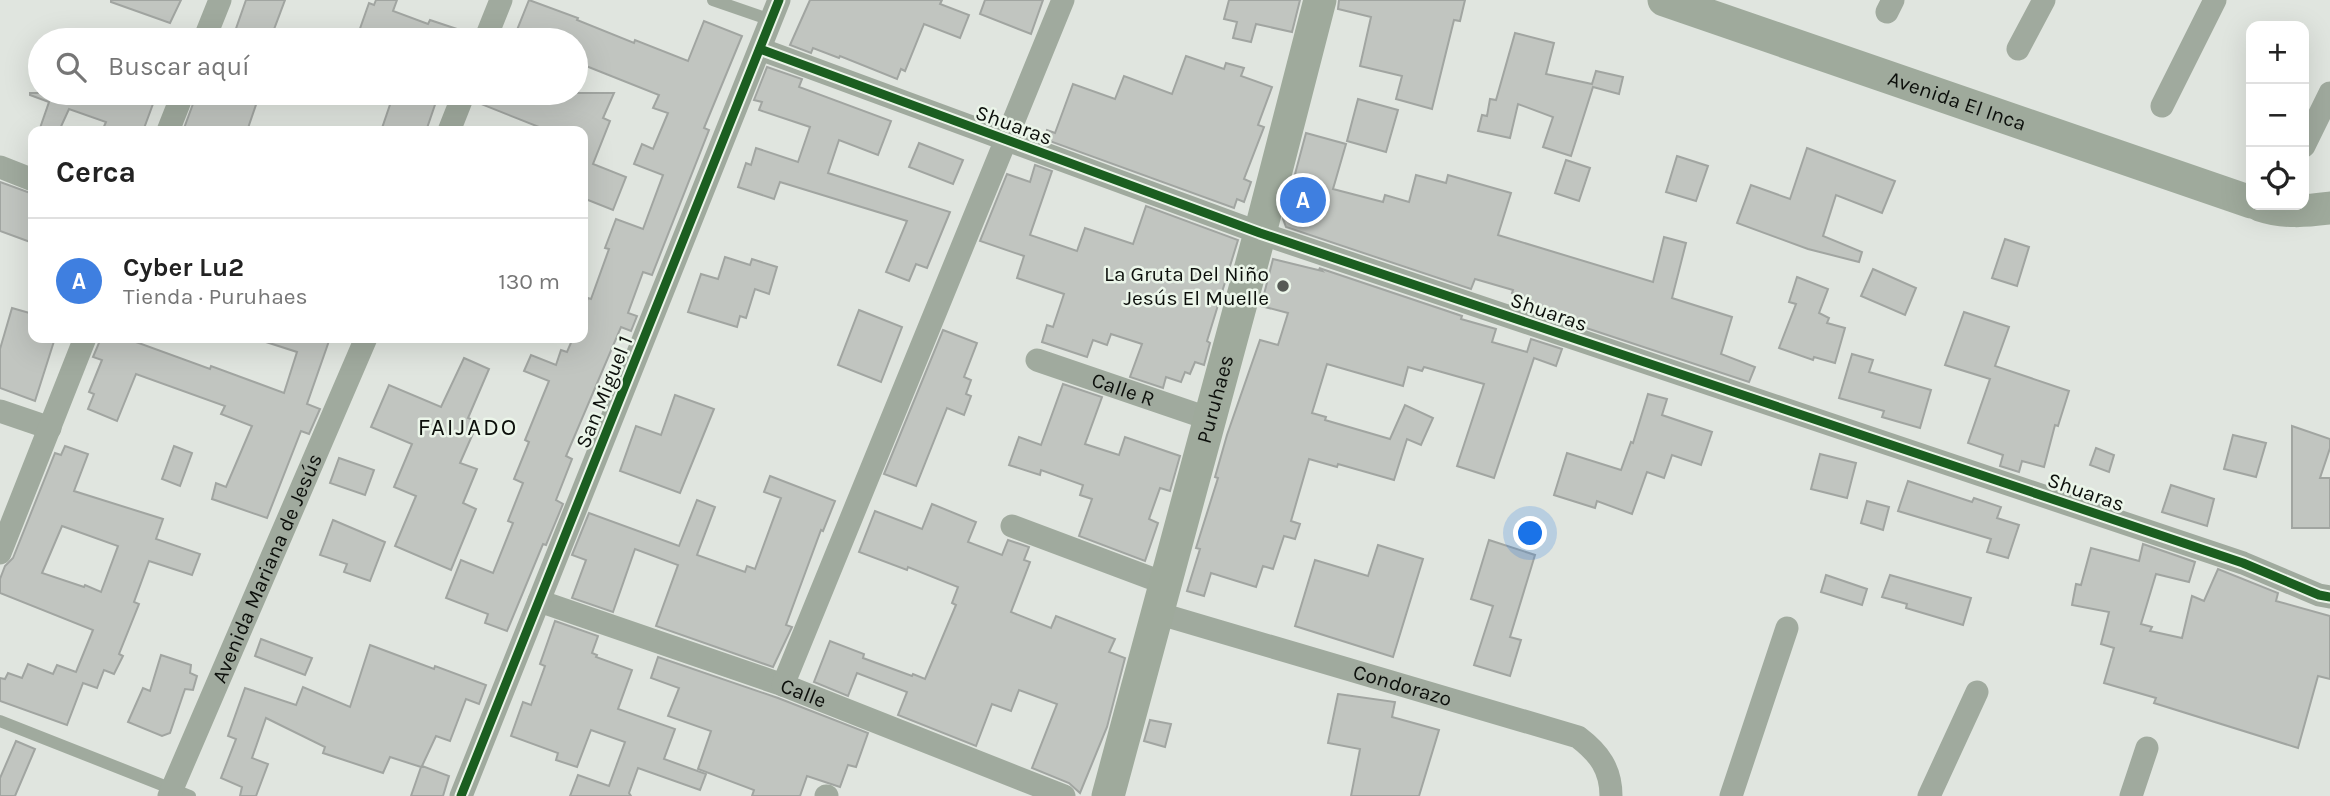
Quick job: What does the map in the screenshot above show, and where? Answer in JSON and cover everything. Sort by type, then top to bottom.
[{"type":"street","points":[[209,28],[220,0]]},
{"type":"street","points":[[490,28],[501,0]]},
{"type":"street","points":[[783,685],[1063,0]]},
{"type":"street","name":"Puruhaes","points":[[1108,796],[1320,0]]},
{"type":"street","name":"Avenida El Inca","points":[[1664,0],[2246,200]]},
{"type":"street","points":[[2018,50],[2043,0]]},
{"type":"street","points":[[2162,106],[2215,0]]},
{"type":"street","name":"San Miguel 1","points":[[469,794],[539,601],[775,10]]},
{"type":"street","name":"Shuaras","points":[[760,49],[1260,233],[2243,563],[2319,595],[2330,597]]},
{"type":"street","points":[[2309,136],[2330,93]]},
{"type":"street","points":[[170,126],[178,105]]},
{"type":"street","points":[[451,126],[459,105]]},
{"type":"street","points":[[0,167],[28,178]]},
{"type":"street","points":[[2284,210],[2327,214]]},
{"type":"street","points":[[0,553],[83,343]]},
{"type":"street","name":"Avenida Mariana de Jesús","points":[[177,794],[364,343]]},
{"type":"street","name":"Calle R","points":[[1037,360],[1210,419]]},
{"type":"street","points":[[0,411],[50,428]]},
{"type":"street","name":"Condorazo","points":[[1012,526],[1160,598],[1578,737],[1593,748],[1605,764],[1611,782],[1611,796]]},
{"type":"street","name":"Calle","points":[[539,601],[783,685],[1064,796]]},
{"type":"street","points":[[1731,796],[1787,628]]},
{"type":"street","points":[[1929,796],[1977,692]]},
{"type":"street","points":[[2131,796],[2147,748]]},
{"type":"lane","points":[[713,0],[775,10]]},
{"type":"lane","points":[[0,721],[177,794]]},
{"type":"building","points":[[111,0],[181,0],[170,23]]},
{"type":"building","points":[[246,0],[285,0],[274,28],[236,28]]},
{"type":"building","points":[[376,0],[397,0],[393,11],[428,24],[430,20],[454,28],[360,28],[369,3],[374,5]]},
{"type":"building","points":[[529,0],[634,43],[635,40],[688,61],[704,21],[742,36],[704,128],[709,130],[652,275],[643,272],[628,313],[637,316],[631,331],[621,327],[566,456],[572,459],[556,500],[563,504],[546,545],[543,544],[507,631],[485,623],[488,614],[446,598],[461,560],[493,573],[513,523],[508,521],[523,483],[514,479],[529,442],[525,440],[549,381],[524,371],[531,355],[556,365],[561,350],[567,352],[571,343],[588,343],[588,298],[591,299],[609,249],[605,248],[616,219],[643,229],[663,175],[634,164],[642,144],[653,149],[668,113],[653,108],[659,95],[588,67],[588,28],[518,28]]},
{"type":"building","points":[[810,0],[942,0],[940,4],[969,15],[960,38],[924,24],[905,71],[901,69],[897,79],[840,56],[839,58],[813,48],[811,53],[790,45]]},
{"type":"building","points":[[985,0],[1043,0],[1031,34],[980,14]]},
{"type":"building","points":[[1229,0],[1300,0],[1292,32],[1256,24],[1251,42],[1233,38],[1237,22],[1224,19]]},
{"type":"building","points":[[1339,0],[1465,0],[1460,21],[1454,20],[1432,109],[1396,99],[1402,76],[1360,66],[1371,17],[1338,9]]},
{"type":"building","points":[[1515,33],[1554,43],[1546,74],[1592,84],[1596,71],[1623,77],[1619,94],[1593,87],[1571,156],[1543,147],[1553,117],[1518,104],[1510,138],[1478,131],[1482,115],[1487,116],[1490,99],[1496,100]]},
{"type":"building","points":[[1186,56],[1224,69],[1226,63],[1244,68],[1241,76],[1272,87],[1258,125],[1264,127],[1244,179],[1251,182],[1244,202],[1237,199],[1234,208],[1044,139],[1047,130],[1055,133],[1073,84],[1115,99],[1124,76],[1172,94]]},
{"type":"building","points":[[767,67],[802,79],[799,87],[891,121],[878,155],[839,140],[828,173],[950,212],[927,268],[916,264],[909,281],[886,272],[907,221],[780,182],[774,199],[738,187],[746,163],[751,165],[756,148],[798,162],[810,127],[759,110],[762,102],[754,100]]},
{"type":"building","points":[[588,93],[614,93],[603,118],[610,121],[593,164],[626,177],[613,210],[588,200],[588,126],[536,126],[484,105],[588,105]]},
{"type":"building","points":[[1358,99],[1398,110],[1386,152],[1347,141]]},
{"type":"building","points":[[48,105],[153,105],[145,126],[104,126],[106,122],[69,109],[61,126],[41,126]]},
{"type":"building","points":[[193,105],[256,105],[249,126],[185,126]]},
{"type":"building","points":[[390,105],[435,105],[428,126],[383,126]]},
{"type":"building","points":[[1306,133],[1346,144],[1333,189],[1383,202],[1385,195],[1409,202],[1416,175],[1446,183],[1448,175],[1511,193],[1498,235],[1653,282],[1664,237],[1686,243],[1672,298],[1732,317],[1721,354],[1755,367],[1749,382],[1526,308],[1529,298],[1512,293],[1513,290],[1475,279],[1471,289],[1286,227],[1283,219]]},
{"type":"building","points":[[919,143],[963,160],[953,184],[909,167]]},
{"type":"building","points":[[1807,148],[1895,181],[1882,213],[1836,195],[1823,236],[1862,252],[1859,262],[1808,249],[1737,223],[1751,185],[1790,199]]},
{"type":"building","points":[[1677,156],[1708,166],[1696,201],[1666,192]]},
{"type":"building","points":[[1566,160],[1590,168],[1579,201],[1555,193]]},
{"type":"building","points":[[1035,165],[1052,171],[1030,235],[1077,251],[1085,228],[1133,244],[1146,206],[1238,240],[1207,341],[1210,343],[1204,365],[1195,362],[1190,374],[1185,372],[1181,382],[1166,377],[1163,388],[1130,377],[1142,344],[1111,334],[1107,345],[1093,340],[1087,357],[1042,342],[1047,325],[1053,327],[1064,294],[1017,278],[1024,256],[980,241],[1007,174],[1030,182]]},
{"type":"building","points":[[0,182],[28,192],[28,241],[0,231]]},
{"type":"building","points":[[2005,239],[2029,247],[2017,286],[1992,278]]},
{"type":"building","points":[[725,257],[750,265],[752,259],[777,267],[769,294],[755,289],[746,318],[740,316],[737,327],[688,312],[701,274],[718,279]]},
{"type":"building","points":[[1273,259],[1322,271],[1319,268],[1462,316],[1461,319],[1496,329],[1492,342],[1527,352],[1531,339],[1562,349],[1556,366],[1534,358],[1494,478],[1457,466],[1484,384],[1424,367],[1422,371],[1408,367],[1403,386],[1327,364],[1312,413],[1326,417],[1325,420],[1390,439],[1405,405],[1433,418],[1421,445],[1407,439],[1394,480],[1338,464],[1337,467],[1309,459],[1291,521],[1300,524],[1295,539],[1284,536],[1273,569],[1263,566],[1256,587],[1211,573],[1204,596],[1187,591],[1200,549],[1196,548],[1218,478],[1215,477],[1227,435],[1260,340],[1278,345],[1288,313],[1261,306]]},
{"type":"building","points":[[1873,269],[1916,288],[1905,315],[1861,296]]},
{"type":"building","points":[[1797,277],[1828,289],[1819,313],[1829,318],[1827,323],[1845,328],[1835,363],[1814,357],[1813,360],[1779,348],[1796,304],[1789,302]]},
{"type":"building","points":[[12,308],[28,313],[28,343],[53,343],[35,401],[0,388],[0,349]]},
{"type":"building","points":[[859,310],[902,327],[881,382],[838,365]]},
{"type":"building","points":[[1964,312],[2009,327],[1995,366],[2069,391],[2058,426],[2055,425],[2044,467],[2022,461],[2019,472],[2000,466],[2003,455],[1968,443],[1990,379],[1945,365]]},
{"type":"building","points":[[943,330],[977,343],[964,377],[971,380],[966,394],[971,396],[964,415],[947,408],[916,486],[884,474]]},
{"type":"building","points":[[99,343],[139,343],[284,393],[297,352],[269,343],[328,343],[307,404],[320,409],[309,434],[301,431],[267,518],[212,499],[216,483],[226,487],[252,426],[221,414],[225,406],[136,374],[117,421],[88,409],[94,394],[89,392],[102,360],[93,357]]},
{"type":"building","points":[[1852,354],[1873,360],[1869,372],[1931,390],[1920,428],[1882,417],[1884,411],[1839,398]]},
{"type":"building","points":[[464,358],[489,369],[468,418],[478,422],[460,463],[477,469],[463,503],[476,509],[451,570],[395,546],[416,496],[394,487],[412,444],[371,427],[389,385],[441,407]]},
{"type":"building","points":[[1063,384],[1102,397],[1085,444],[1119,455],[1125,437],[1180,456],[1170,491],[1160,488],[1149,519],[1158,523],[1145,561],[1079,536],[1092,499],[1080,495],[1083,485],[1041,470],[1040,475],[1009,465],[1019,437],[1041,445]]},
{"type":"building","points":[[1648,394],[1667,399],[1662,415],[1712,432],[1701,465],[1672,455],[1664,478],[1647,472],[1632,514],[1597,501],[1595,508],[1554,495],[1567,453],[1621,470],[1631,442],[1633,443]]},
{"type":"building","points":[[675,395],[714,409],[680,493],[620,471],[636,426],[661,435]]},
{"type":"building","points":[[2292,426],[2330,439],[2330,448],[2320,478],[2330,478],[2330,528],[2292,528]]},
{"type":"building","points":[[2233,435],[2266,443],[2256,477],[2224,469]]},
{"type":"building","points":[[65,446],[88,454],[74,491],[163,519],[156,539],[200,554],[192,575],[149,561],[134,602],[139,604],[119,654],[123,656],[114,674],[104,670],[97,688],[83,683],[67,725],[0,701],[0,678],[5,679],[8,673],[22,678],[28,664],[53,674],[57,665],[76,672],[93,630],[0,593],[0,579],[5,566],[13,558],[55,453],[61,455]],"holes":[[[62,526],[118,546],[101,592],[42,573]]]},
{"type":"building","points":[[174,446],[192,453],[180,486],[162,479]]},
{"type":"building","points":[[2096,448],[2114,455],[2109,472],[2090,465]]},
{"type":"building","points":[[1820,454],[1856,463],[1847,498],[1811,489]]},
{"type":"building","points":[[339,458],[374,470],[365,495],[330,483]]},
{"type":"building","points":[[770,476],[835,501],[823,531],[821,530],[786,625],[792,627],[773,667],[656,626],[678,565],[635,549],[613,612],[572,598],[586,560],[572,555],[589,513],[679,546],[697,500],[715,507],[697,555],[745,572],[747,566],[755,569],[781,498],[764,492]]},
{"type":"building","points":[[1908,481],[1972,502],[1974,498],[2001,507],[1997,518],[2019,525],[2008,558],[1987,552],[1991,539],[1898,511]]},
{"type":"building","points":[[2171,485],[2214,499],[2207,526],[2162,512]]},
{"type":"building","points":[[1867,501],[1889,507],[1883,530],[1861,523]]},
{"type":"building","points":[[932,504],[976,522],[968,542],[1002,555],[1008,540],[1029,547],[1024,560],[1030,562],[1011,612],[1051,628],[1056,616],[1115,639],[1109,652],[1125,658],[1107,727],[1080,793],[1069,783],[1032,768],[1057,704],[1019,690],[1011,711],[992,704],[976,746],[898,715],[907,692],[857,673],[848,696],[814,682],[830,641],[864,654],[863,658],[925,679],[956,605],[952,603],[958,587],[908,567],[907,570],[859,552],[875,511],[922,529]]},
{"type":"building","points":[[333,520],[385,542],[370,581],[344,572],[347,564],[320,555]]},
{"type":"building","points":[[1489,540],[1535,555],[1510,637],[1521,640],[1510,676],[1474,665],[1493,606],[1471,599]]},
{"type":"building","points":[[2143,544],[2195,562],[2189,582],[2156,574],[2141,624],[2152,627],[2150,631],[2182,638],[2192,596],[2204,601],[2218,569],[2278,593],[2276,601],[2330,616],[2330,679],[2318,676],[2298,748],[2154,703],[2156,698],[2104,683],[2114,648],[2101,644],[2109,612],[2072,605],[2076,584],[2081,585],[2091,548],[2139,561]]},
{"type":"building","points":[[1378,545],[1423,559],[1393,657],[1295,626],[1315,560],[1368,576]]},
{"type":"building","points":[[1826,575],[1867,589],[1862,605],[1821,592]]},
{"type":"building","points":[[1890,575],[1971,598],[1963,625],[1906,608],[1907,604],[1882,597]]},
{"type":"building","points":[[555,621],[598,636],[592,653],[597,655],[596,657],[632,670],[618,709],[675,729],[664,759],[706,774],[700,790],[638,768],[629,793],[631,796],[570,796],[578,775],[609,786],[625,742],[591,730],[577,767],[556,760],[558,753],[511,736],[523,702],[531,705],[545,666],[540,664]]},
{"type":"building","points":[[261,639],[312,658],[305,675],[255,656]]},
{"type":"building","points":[[370,645],[486,685],[479,704],[466,699],[450,741],[436,736],[422,766],[449,776],[443,796],[411,796],[421,767],[390,757],[383,773],[323,753],[325,747],[266,718],[252,758],[268,764],[256,796],[240,796],[242,787],[221,778],[236,739],[228,736],[245,688],[296,705],[303,687],[350,707]]},
{"type":"building","points":[[161,655],[191,665],[190,673],[197,676],[193,690],[185,689],[170,733],[162,736],[128,722],[143,688],[150,691]]},
{"type":"building","points":[[658,657],[778,698],[868,733],[856,767],[848,765],[840,787],[807,776],[800,796],[752,796],[754,790],[698,769],[711,731],[668,716],[679,688],[651,678]]},
{"type":"building","points":[[1338,694],[1395,702],[1392,717],[1439,730],[1419,796],[1351,796],[1360,749],[1328,743]]},
{"type":"building","points":[[1150,720],[1171,724],[1165,747],[1144,741]]},
{"type":"building","points":[[16,741],[35,749],[15,796],[0,796],[0,778]]},
{"type":"cycle path","points":[[461,796],[779,0]]},
{"type":"cycle path","points":[[760,49],[1260,233],[2243,563],[2319,595],[2330,597]]},
{"type":"place","name":"Cyber Lu2","points":[[1303,200]]},
{"type":"place","name":"La Gruta Del Niño Jesús El Muelle","points":[[1283,286]]},
{"type":"district","name":"FAIJADO","points":[[468,427]]}]
